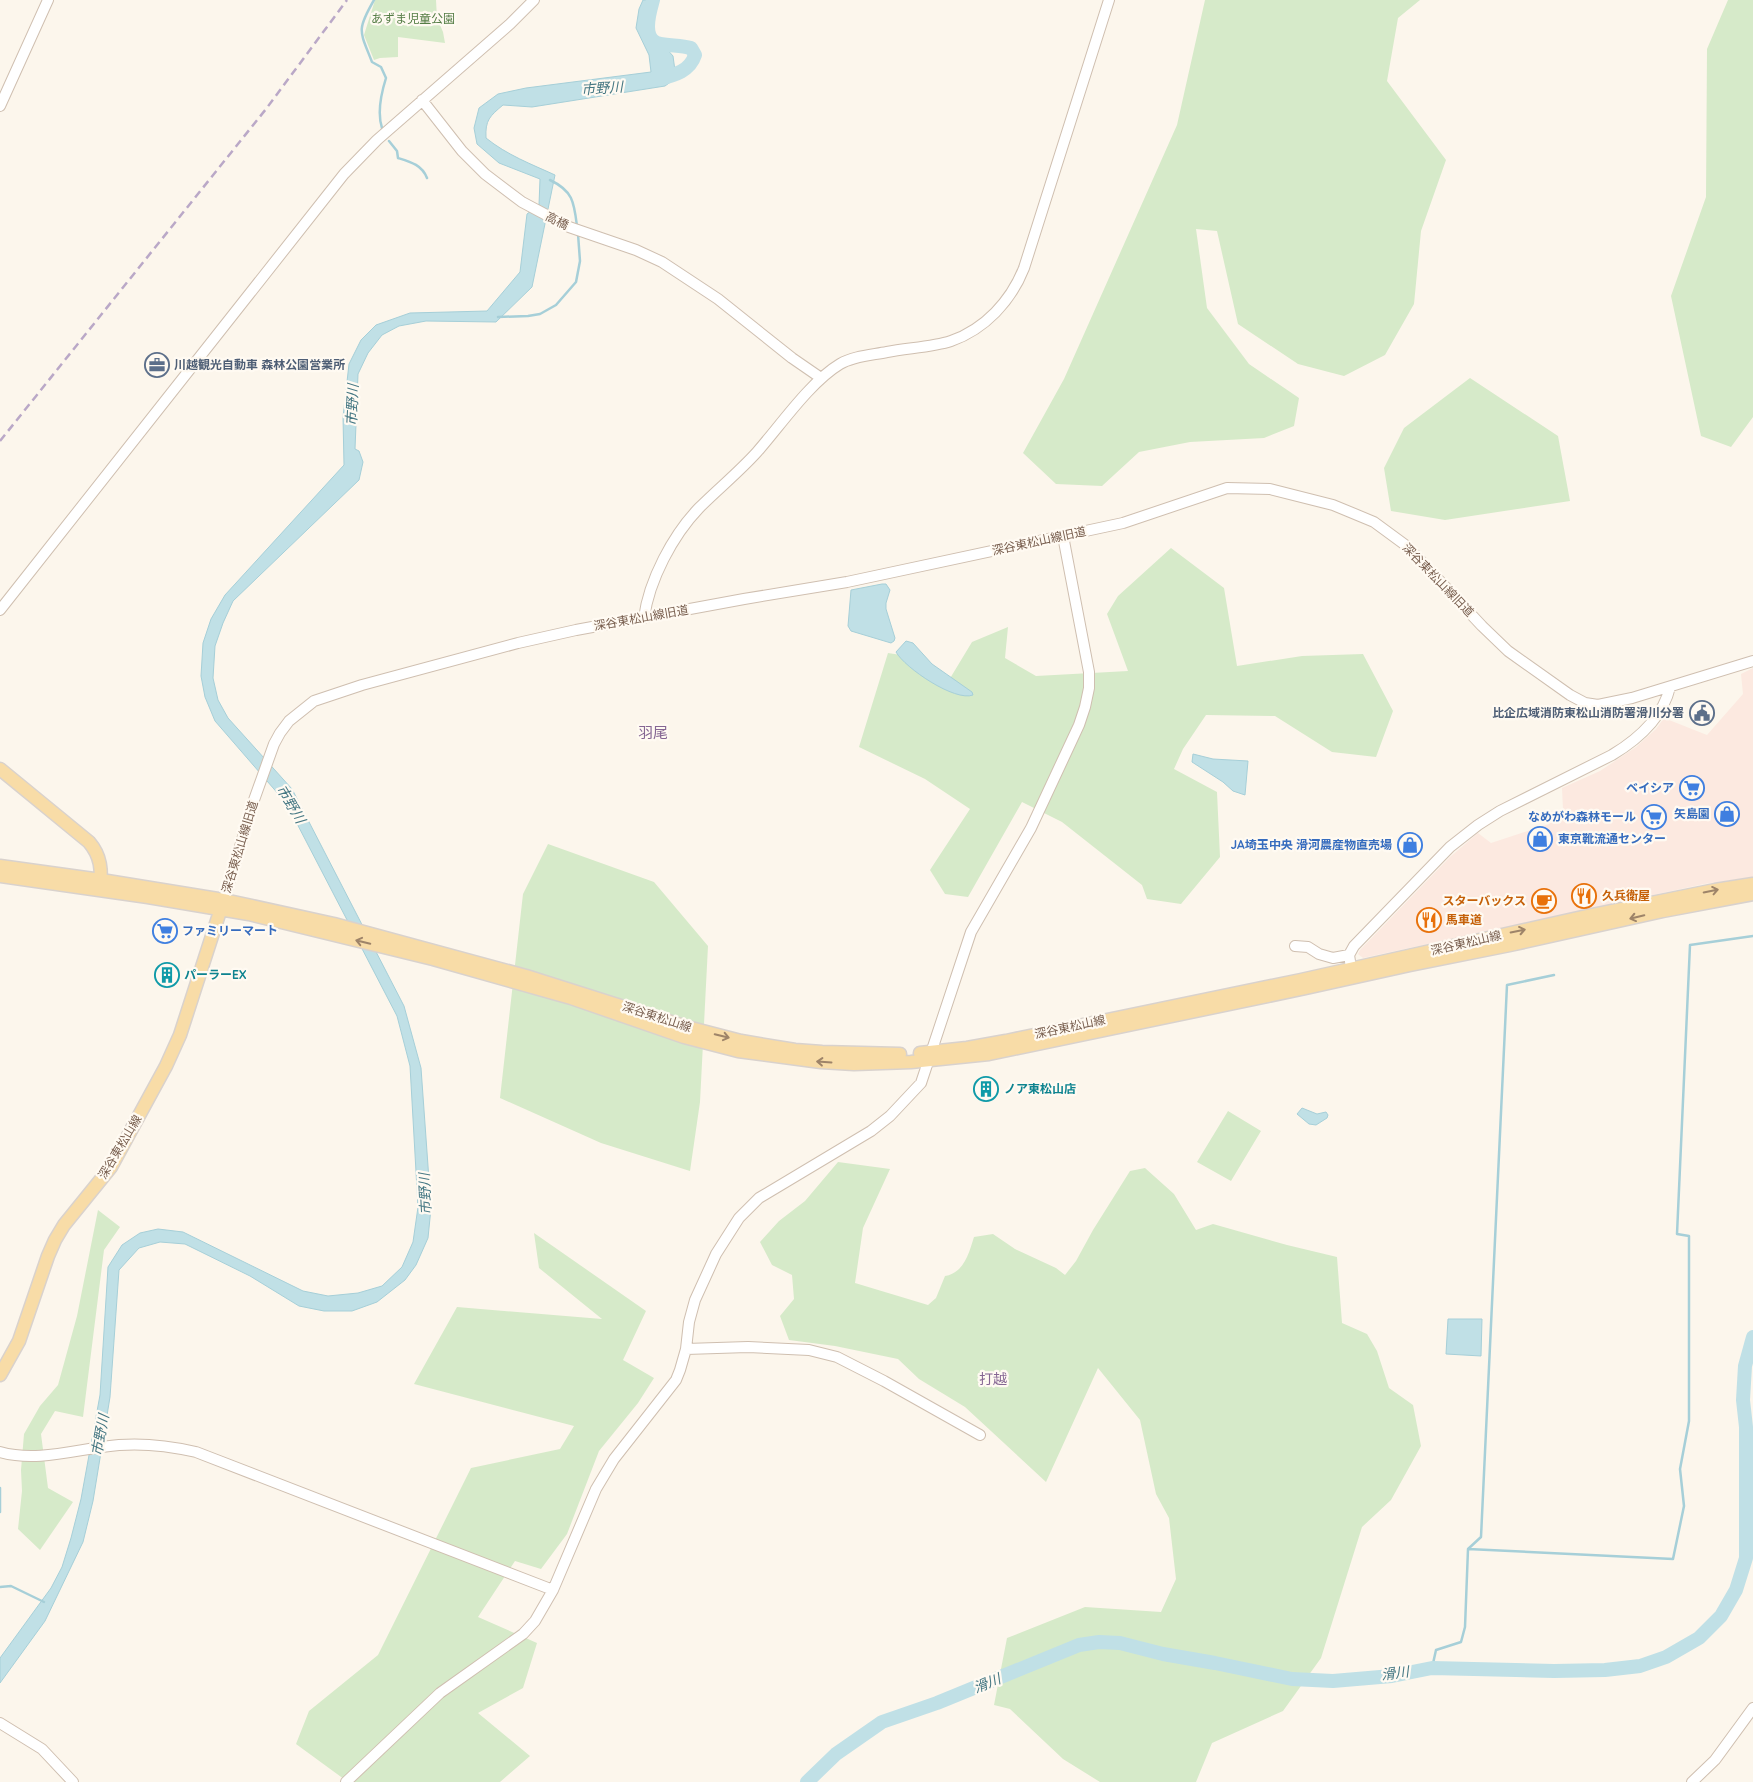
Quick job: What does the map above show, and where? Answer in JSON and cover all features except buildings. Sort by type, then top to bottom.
[{"type":"main road","points":[[0,769],[89,842],[96,850],[100,859],[100,885]]},
{"type":"main road","points":[[0,866],[100,885],[223,904]]},
{"type":"main road","points":[[0,876],[100,885]]},
{"type":"main road","name":"深谷東松山線","points":[[1351,973],[1578,918],[1753,884]]},
{"type":"main road","name":"深谷東松山線","points":[[0,1375],[19,1340],[48,1256],[64,1225],[111,1167],[166,1066],[180,1035],[223,904],[391,944],[433,959],[571,998],[684,1037],[738,1052],[821,1062],[863,1064],[929,1056],[1351,973],[1510,945],[1671,909],[1753,894]]},
{"type":"street","points":[[0,106],[48,0]]},
{"type":"street","points":[[0,610],[344,174],[377,140],[510,24],[534,0]]},
{"type":"street","points":[[644,618],[646,603],[654,579],[684,526],[702,505],[755,455],[821,378],[841,363],[862,356],[951,341],[981,325],[1011,295],[1024,268],[1109,0]]},
{"type":"street","name":"高橋","points":[[422,100],[462,151],[485,174],[522,202],[570,227],[636,250],[681,273],[821,378]]},
{"type":"street","name":"深谷東松山線旧道","points":[[223,904],[274,744],[284,727],[301,710],[314,701],[331,694],[518,643],[576,630],[847,582],[1123,523],[1227,488],[1270,490],[1305,498],[1333,505],[1374,522],[1408,547],[1508,651],[1570,695],[1585,703],[1598,705],[1632,698],[1753,660]]},
{"type":"street","points":[[346,1782],[440,1693],[523,1634],[535,1621],[553,1590],[596,1489],[614,1459],[676,1380],[686,1350],[689,1322],[695,1300],[716,1254],[739,1218],[759,1198],[871,1131],[890,1116],[921,1083],[972,932],[1031,828],[1079,725],[1085,707],[1089,688],[1087,660],[1063,536]]},
{"type":"street","points":[[1351,973],[1349,955],[1354,946],[1450,847],[1500,811],[1627,746],[1658,714],[1668,696],[1670,687]]},
{"type":"street","points":[[1295,946],[1308,947],[1319,954],[1333,958],[1349,955]]},
{"type":"street","points":[[686,1350],[748,1347],[809,1350],[837,1357],[980,1435]]},
{"type":"street","points":[[0,1452],[36,1455],[116,1446],[154,1444],[177,1447],[196,1452],[553,1590]]},
{"type":"street","points":[[1692,1782],[1714,1760],[1753,1708]]},
{"type":"street","points":[[0,1723],[42,1749],[73,1782]]},
{"type":"shaded area","name":"なめがわ森林モール","points":[[1753,668],[1753,877],[1704,884],[1363,958],[1358,954],[1450,857],[1478,833],[1491,843],[1549,824],[1563,810],[1562,788],[1600,771],[1636,747],[1656,729],[1664,718],[1707,735],[1743,694],[1741,674]]},
{"type":"green space","name":"あずま児童公園","points":[[375,0],[436,0],[437,18],[445,43],[398,37],[398,57],[374,60],[364,35]]},
{"type":"green space","points":[[1205,0],[1420,0],[1398,18],[1387,81],[1446,160],[1421,231],[1414,304],[1385,355],[1344,376],[1298,364],[1238,324],[1217,231],[1196,229],[1207,308],[1249,364],[1299,398],[1294,426],[1264,438],[1190,442],[1139,452],[1102,486],[1056,484],[1023,453],[1064,379],[1177,125]]},
{"type":"green space","points":[[1728,0],[1753,0],[1753,417],[1731,447],[1701,436],[1671,296],[1706,197],[1707,49]]},
{"type":"green space","points":[[1470,378],[1558,436],[1570,501],[1445,520],[1391,511],[1384,468],[1404,428]]},
{"type":"green space","points":[[1171,548],[1224,588],[1237,666],[1302,656],[1363,654],[1393,711],[1376,757],[1332,752],[1275,716],[1206,715],[1183,749],[1174,769],[1217,792],[1220,857],[1181,904],[1147,899],[1142,885],[1062,822],[1022,802],[968,897],[945,894],[930,870],[970,809],[925,779],[859,747],[888,653],[914,657],[946,685],[972,642],[1008,627],[1005,658],[1036,676],[1128,671],[1107,614],[1118,596]]},
{"type":"green space","points":[[548,844],[654,882],[708,946],[700,1102],[690,1171],[601,1143],[500,1098],[523,894]]},
{"type":"green space","points":[[1228,1111],[1261,1131],[1231,1181],[1197,1162]]},
{"type":"green space","points":[[838,1162],[890,1169],[863,1228],[855,1283],[928,1305],[936,1298],[945,1276],[957,1271],[961,1267],[974,1237],[993,1234],[1015,1249],[1056,1268],[1065,1275],[1076,1261],[1130,1171],[1145,1168],[1174,1194],[1196,1230],[1213,1224],[1337,1257],[1342,1323],[1367,1334],[1377,1351],[1389,1388],[1413,1405],[1421,1446],[1391,1500],[1362,1527],[1321,1658],[1283,1711],[1212,1743],[1196,1782],[1100,1782],[1063,1759],[1010,1709],[994,1705],[1007,1638],[1085,1607],[1161,1612],[1176,1579],[1169,1518],[1156,1494],[1140,1420],[1098,1368],[1046,1482],[965,1407],[919,1379],[898,1359],[835,1346],[789,1340],[780,1316],[794,1299],[792,1275],[772,1265],[760,1242],[779,1221],[805,1201]]},
{"type":"green space","points":[[98,1210],[120,1227],[104,1250],[83,1417],[55,1411],[41,1434],[48,1488],[73,1502],[40,1550],[18,1529],[22,1491],[21,1470],[24,1434],[40,1406],[58,1385],[77,1316]]},
{"type":"green space","points":[[534,1233],[646,1311],[623,1360],[654,1378],[638,1403],[599,1451],[567,1534],[541,1569],[515,1561],[478,1617],[537,1643],[523,1688],[478,1713],[530,1756],[500,1782],[348,1782],[296,1744],[309,1711],[378,1655],[471,1468],[560,1449],[574,1426],[414,1384],[457,1307],[602,1319],[539,1268]]},
{"type":"water","points":[[643,0],[656,0],[649,29],[673,56],[676,78],[665,86],[532,107],[503,105],[492,116],[486,127],[486,138],[511,154],[555,175],[532,287],[496,322],[426,321],[399,326],[382,335],[368,353],[358,374],[355,449],[359,451],[363,462],[359,480],[233,601],[215,646],[213,678],[218,700],[228,718],[292,789],[404,1006],[421,1068],[431,1208],[428,1238],[416,1265],[405,1280],[377,1302],[352,1311],[324,1311],[299,1306],[250,1276],[185,1244],[160,1242],[139,1248],[119,1270],[110,1397],[93,1501],[83,1542],[45,1621],[0,1683],[0,1658],[51,1588],[62,1567],[71,1538],[81,1499],[100,1395],[108,1267],[122,1245],[140,1233],[158,1229],[183,1232],[303,1291],[328,1296],[358,1293],[382,1286],[402,1267],[413,1242],[418,1207],[410,1066],[397,1016],[293,816],[280,796],[215,721],[205,697],[201,676],[203,643],[211,619],[225,595],[344,465],[343,417],[349,364],[361,340],[376,325],[410,313],[487,311],[520,272],[527,214],[539,205],[540,179],[499,163],[477,144],[474,128],[479,108],[498,94],[526,88],[651,72],[649,55],[636,28],[639,9]]},
{"type":"water","points":[[886,584],[890,590],[886,609],[895,638],[891,643],[851,631],[848,626],[851,590]]},
{"type":"water","points":[[906,641],[913,643],[932,664],[972,692],[973,695],[965,696],[943,689],[909,666],[896,652]]},
{"type":"water","points":[[1193,754],[1213,759],[1248,761],[1245,795],[1233,791],[1223,782],[1192,762]]},
{"type":"water","points":[[1302,1108],[1317,1114],[1326,1112],[1327,1118],[1316,1125],[1309,1124],[1297,1114]]},
{"type":"water","points":[[1448,1319],[1482,1319],[1481,1356],[1446,1354]]},
{"type":"waterway","points":[[374,0],[364,18],[362,31],[372,62],[381,67],[386,78],[380,103],[382,128]]},
{"type":"waterway","name":"市野川","points":[[653,0],[648,23],[649,35],[652,40],[661,44],[691,48],[695,55],[686,69],[659,79]]},
{"type":"waterway","points":[[389,141],[397,151],[398,158],[419,167],[427,178]]},
{"type":"waterway","points":[[550,180],[564,188],[571,198],[577,226]]},
{"type":"waterway","points":[[498,317],[540,314],[556,305],[576,282],[580,261],[578,234]]},
{"type":"waterway","points":[[1468,1549],[1673,1559],[1684,1506],[1680,1469],[1689,1421],[1689,1236],[1677,1234],[1690,945],[1753,936]]},
{"type":"waterway","points":[[1432,1668],[1436,1650],[1461,1642],[1465,1627],[1468,1549],[1481,1537],[1507,985],[1554,975]]},
{"type":"waterway","name":"滑川","points":[[807,1782],[836,1754],[882,1722],[937,1703],[1079,1645],[1099,1642],[1120,1643],[1163,1654],[1292,1679],[1333,1681],[1392,1676],[1432,1668],[1554,1671],[1605,1670],[1640,1666],[1666,1657],[1699,1638],[1721,1616],[1736,1590],[1746,1558],[1746,1427],[1743,1400],[1745,1366],[1753,1337]]},
{"type":"waterway","points":[[0,1488],[0,1512]]},
{"type":"waterway","points":[[0,1587],[11,1586],[44,1602]]},
{"type":"railway","points":[[0,441],[266,109],[347,0]]},
{"type":"place","name":"川越観光自動車 森林公園営業所","points":[[157,365]]},
{"type":"place","name":"比企広域消防東松山消防署滑川分署","points":[[1702,713]]},
{"type":"place","name":"ベイシア","points":[[1692,788]]},
{"type":"place","name":"矢島園","points":[[1727,814]]},
{"type":"place","name":"なめがわ森林モール","points":[[1654,817]]},
{"type":"place","name":"東京靴流通センター","points":[[1540,839]]},
{"type":"place","name":"JA埼玉中央 滑河農産物直売場","points":[[1410,845]]},
{"type":"place","name":"久兵衛屋","points":[[1584,896]]},
{"type":"place","name":"スターバックス","points":[[1544,901]]},
{"type":"place","name":"馬車道","points":[[1429,920]]},
{"type":"place","name":"ファミリーマート","points":[[165,931]]},
{"type":"place","name":"パーラーEX","points":[[167,975]]},
{"type":"place","name":"ノア東松山店","points":[[986,1089]]},
{"type":"district","name":"羽尾","points":[[653,733]]},
{"type":"district","name":"打越","points":[[993,1379]]}]
